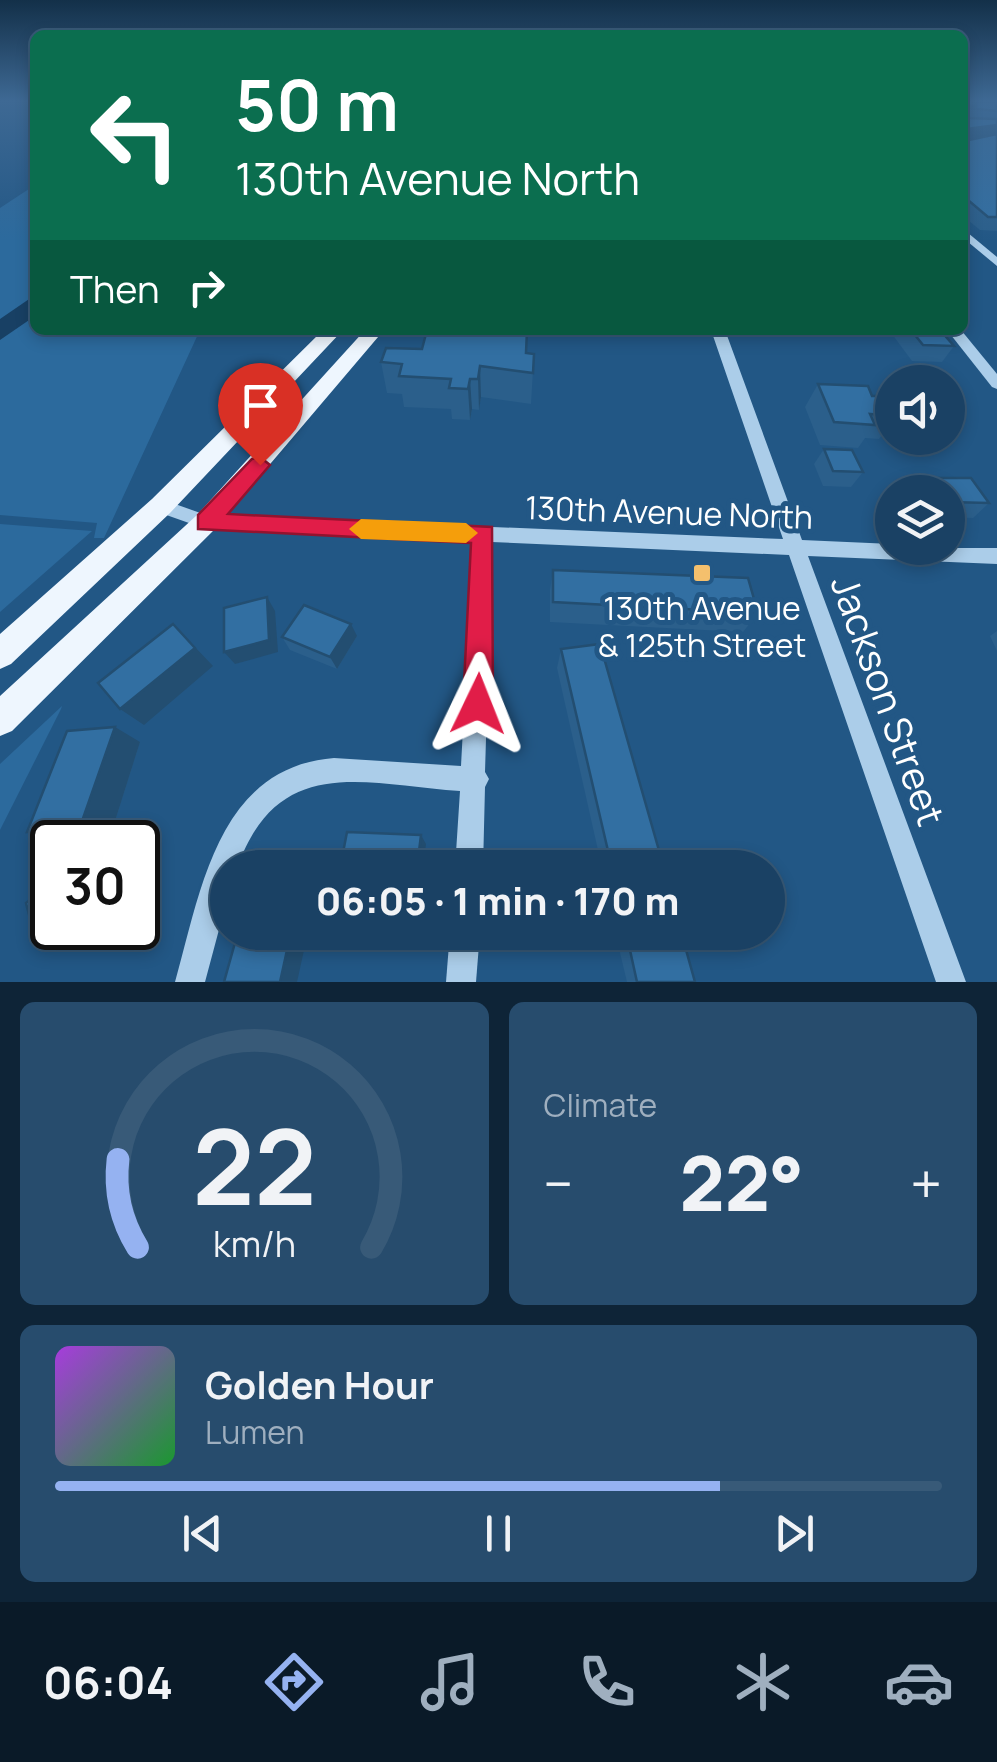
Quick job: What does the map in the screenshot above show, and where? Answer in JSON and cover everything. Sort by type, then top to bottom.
[{"type":"main road","points":[[0,654],[161,506],[329,335]]},
{"type":"main road","points":[[0,720],[206,522],[371,335]]},
{"type":"street","points":[[968,236],[995,259]]},
{"type":"street","points":[[968,257],[995,259]]},
{"type":"street","name":"Jackson Street","points":[[720,335],[951,982]]},
{"type":"street","points":[[958,335],[997,384]]},
{"type":"street","name":"130th Avenue North","points":[[161,506],[206,522],[997,556]]},
{"type":"street","points":[[471,850],[483,534]]},
{"type":"street","points":[[190,982],[234,837],[277,783],[314,772],[476,779]]},
{"type":"street","points":[[461,982],[464,950]]},
{"type":"shaded area","points":[[30,188],[30,335],[198,335],[104,538],[94,538],[97,523],[0,515],[0,208]]},
{"type":"shaded area","points":[[0,524],[92,531],[0,612]]},
{"type":"shaded area","points":[[62,706],[61,709],[0,830],[0,764]]},
{"type":"building","points":[[968,148],[997,148],[997,217],[988,217],[968,200]]},
{"type":"building","points":[[426,335],[527,335],[526,353],[534,354],[533,373],[480,366],[478,379],[470,379],[468,389],[449,388],[451,379],[399,376],[402,364],[381,362],[386,348],[422,349]]},
{"type":"building","points":[[915,335],[944,335],[954,346],[923,345]]},
{"type":"building","points":[[818,384],[868,386],[875,396],[875,414],[870,414],[875,425],[834,422]]},
{"type":"building","points":[[824,449],[852,450],[863,472],[833,471]]},
{"type":"building","points":[[965,478],[971,478],[989,503],[965,502]]},
{"type":"building","points":[[553,570],[748,578],[758,613],[553,602]]},
{"type":"building","points":[[267,597],[269,640],[224,652],[224,608]]},
{"type":"building","points":[[304,605],[351,624],[330,657],[282,637]]},
{"type":"building","points":[[173,624],[195,648],[120,709],[98,683]]},
{"type":"building","points":[[600,644],[659,850],[608,850],[561,649]]},
{"type":"building","points":[[115,727],[82,820],[32,820],[67,731]]},
{"type":"building","points":[[347,832],[421,835],[419,850],[344,850]]},
{"type":"building","points":[[233,950],[287,950],[280,982],[224,982]]},
{"type":"building","points":[[630,950],[686,950],[695,982],[637,982]]},
{"type":"waterway","points":[[0,332],[30,307]]},
{"type":"slow traffic","points":[[361,529],[466,533]]},
{"type":"place","name":"130th Avenue & 125th Street","points":[[702,573]]},
{"type":"route","points":[[260,465],[206,522],[483,534],[478,704]]}]
